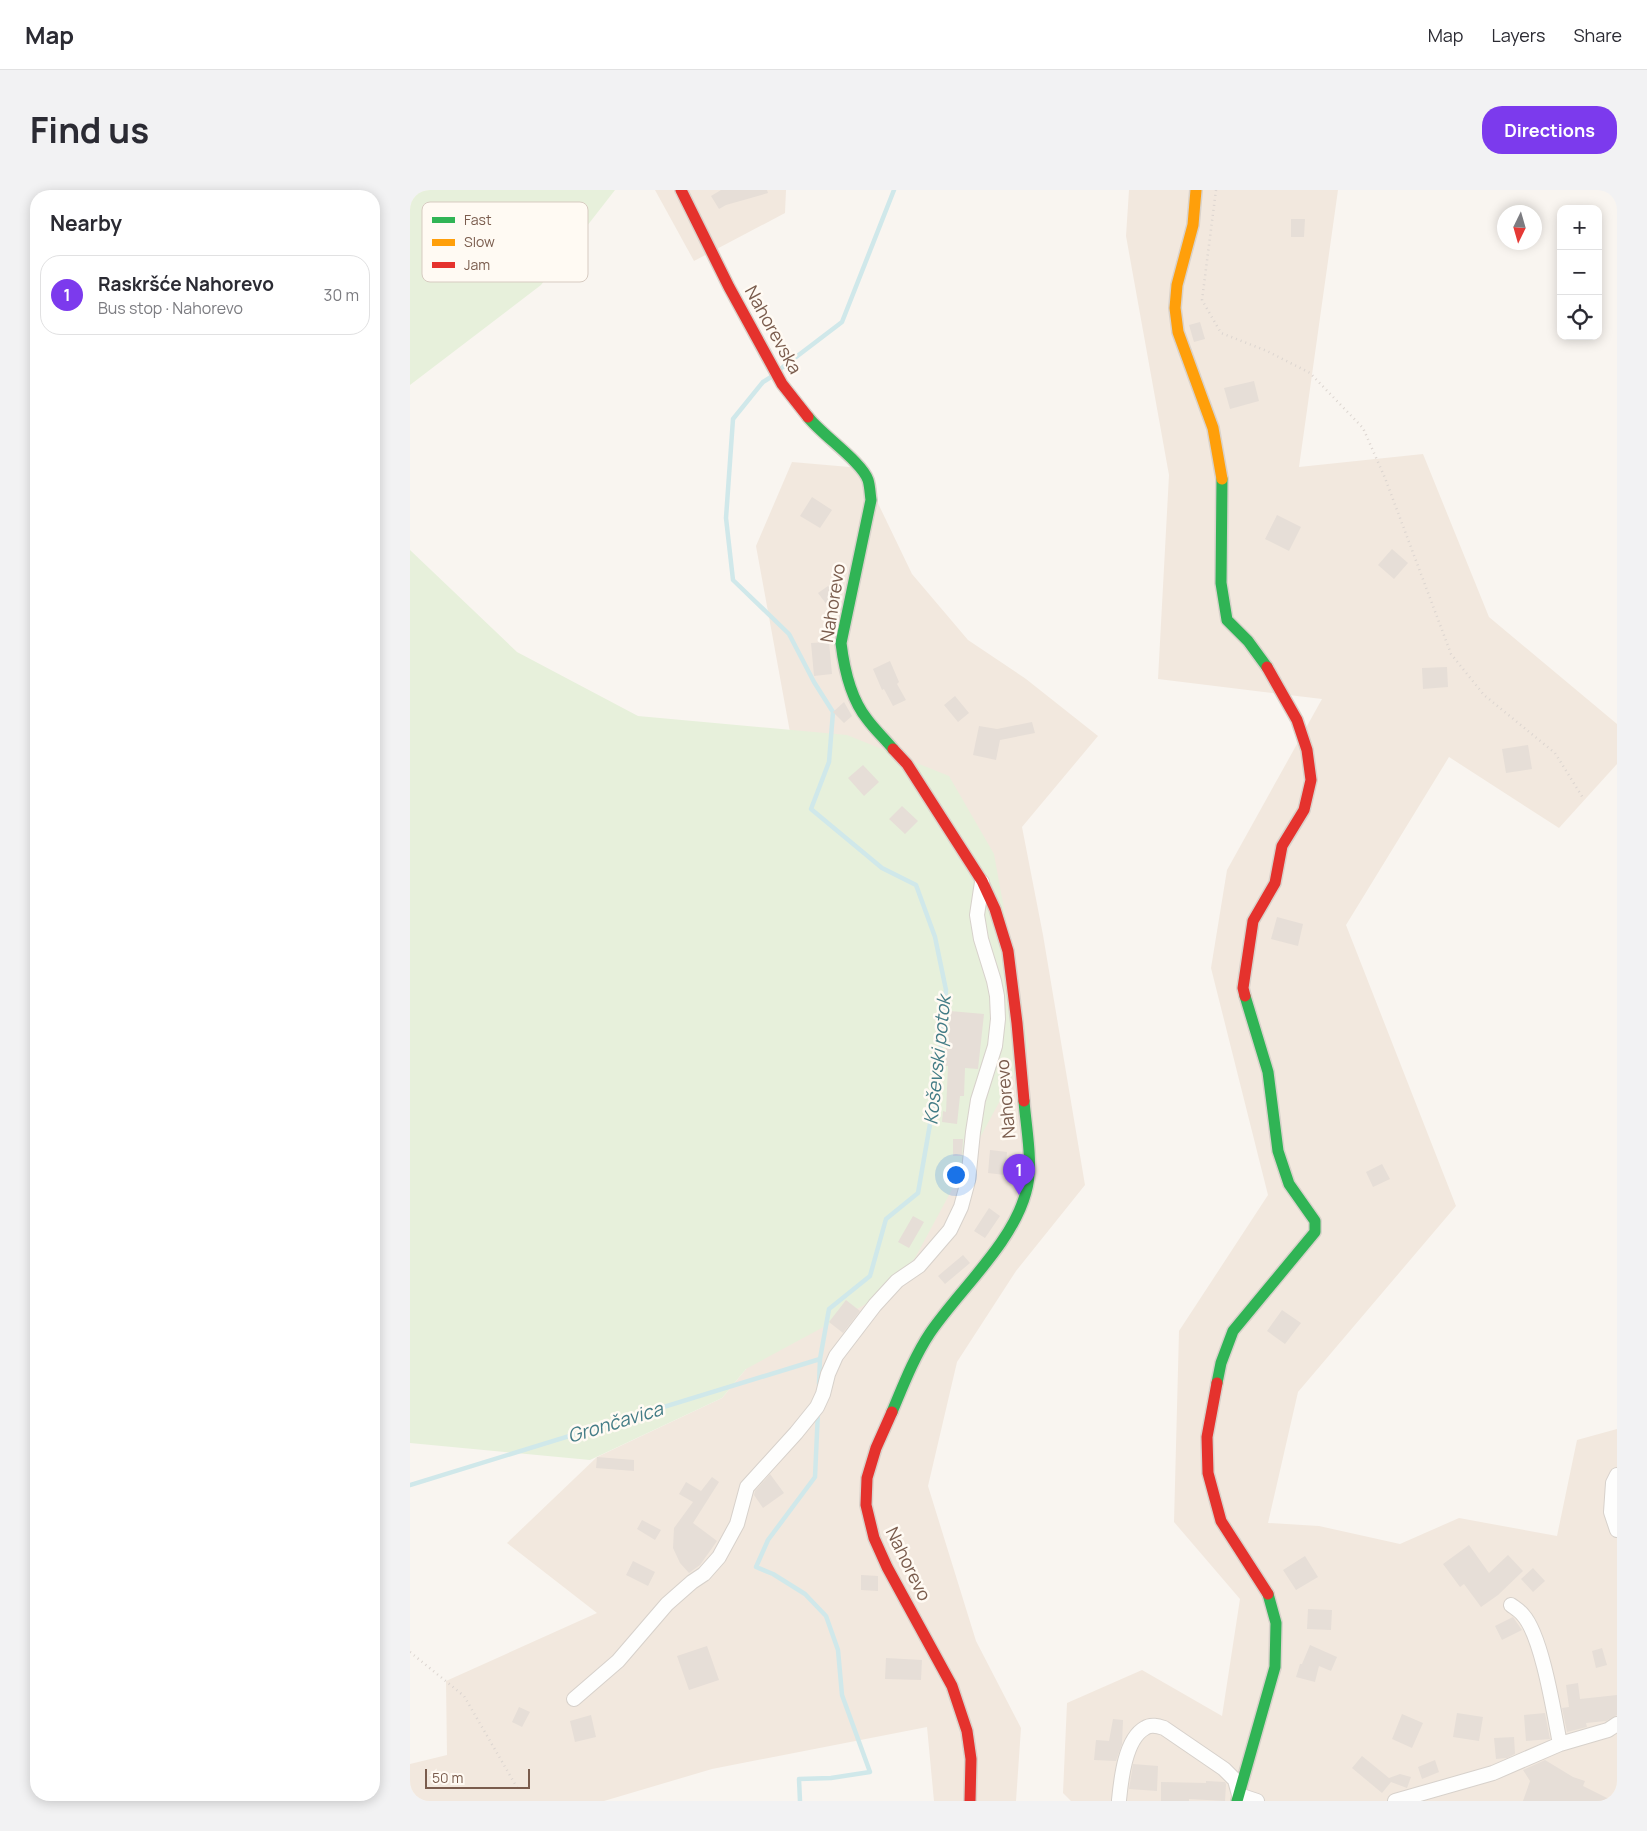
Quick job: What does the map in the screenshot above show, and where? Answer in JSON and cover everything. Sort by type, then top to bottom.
[{"type":"street","name":"Nahorevska","points":[[681,190],[729,287],[780,381],[816,427],[861,468]]},
{"type":"street","points":[[1196,190],[1193,225],[1177,285],[1175,308],[1178,332],[1213,428],[1219,455],[1223,484],[1221,583],[1227,620],[1248,641],[1270,671],[1297,720],[1307,750],[1311,780],[1304,810],[1282,846],[1276,883],[1253,921],[1243,988],[1268,1072],[1278,1151],[1289,1184],[1315,1221],[1315,1232],[1310,1241],[1233,1331],[1221,1363],[1207,1437],[1208,1474],[1222,1522],[1270,1597],[1276,1623],[1275,1667],[1238,1798]]},
{"type":"street","name":"Nahorevo","points":[[861,468],[868,480],[871,500],[841,644],[843,662],[866,718],[908,764],[982,881],[995,909],[1008,951],[1017,1023],[1028,1146],[1027,1191],[1017,1218],[929,1334],[911,1369],[876,1448],[867,1478],[866,1505],[874,1538],[887,1567],[952,1686],[967,1731],[971,1759],[970,1801]]},
{"type":"street","points":[[574,1699],[618,1661],[667,1604],[704,1574],[719,1557],[737,1524],[747,1488],[817,1407],[836,1356],[847,1340],[897,1281],[919,1266],[950,1230],[961,1207],[968,1181],[972,1132],[978,1100],[995,1046],[998,1019],[997,996],[981,939],[977,915],[982,881]]},
{"type":"street","points":[[1617,1475],[1613,1483],[1611,1512],[1617,1530]]},
{"type":"street","points":[[1511,1605],[1524,1615],[1533,1632],[1546,1679],[1560,1744]]},
{"type":"street","points":[[1394,1801],[1493,1773],[1560,1744],[1608,1730],[1617,1724]]},
{"type":"street","points":[[1119,1800],[1126,1755],[1134,1739],[1144,1728],[1154,1725],[1164,1728],[1224,1770],[1235,1780],[1238,1798]]},
{"type":"street","points":[[1238,1798],[1257,1801]]},
{"type":"path","points":[[1216,190],[1202,300],[1222,333],[1267,351],[1310,373],[1363,428],[1385,478],[1451,654],[1484,695],[1556,753],[1583,798]]},
{"type":"path","points":[[410,1652],[464,1696],[518,1791]]},
{"type":"shaded area","points":[[655,190],[786,190],[785,213],[694,261]]},
{"type":"shaded area","points":[[1129,190],[1338,190],[1299,467],[1423,454],[1489,617],[1617,724],[1617,764],[1559,828],[1449,757],[1346,925],[1456,1206],[1298,1392],[1268,1523],[1319,1526],[1400,1544],[1459,1518],[1557,1536],[1577,1440],[1617,1429],[1617,1801],[1071,1801],[1063,1793],[1067,1703],[1142,1670],[1222,1716],[1240,1599],[1174,1522],[1179,1331],[1268,1195],[1211,968],[1227,870],[1322,699],[1158,679],[1169,475],[1126,236]]},
{"type":"shaded area","points":[[792,462],[861,468],[912,574],[968,640],[1026,679],[1098,736],[1022,827],[1043,935],[1085,1185],[1016,1271],[957,1362],[928,1486],[976,1641],[1021,1728],[1016,1801],[934,1801],[927,1727],[712,1769],[604,1801],[410,1801],[410,1764],[447,1755],[446,1681],[597,1613],[507,1543],[597,1457],[722,1398],[746,1369],[800,787],[756,546]]},
{"type":"green space","points":[[410,190],[615,190],[588,225],[588,202],[422,202],[422,282],[543,282],[410,385]]},
{"type":"green space","points":[[410,550],[517,652],[638,716],[847,735],[949,776],[994,854],[1029,1047],[915,1258],[879,1297],[746,1369],[722,1398],[590,1460],[410,1443]]},
{"type":"building","points":[[721,190],[767,190],[768,193],[726,205],[719,209],[711,196]]},
{"type":"building","points":[[1291,219],[1305,219],[1304,237],[1291,237]]},
{"type":"building","points":[[1200,322],[1205,339],[1194,342],[1189,325]]},
{"type":"building","points":[[1254,381],[1259,401],[1230,409],[1224,388]]},
{"type":"building","points":[[812,497],[832,510],[820,528],[800,516]]},
{"type":"building","points":[[1277,515],[1301,527],[1289,551],[1265,539]]},
{"type":"building","points":[[1392,549],[1408,563],[1394,579],[1378,565]]},
{"type":"building","points":[[828,586],[837,597],[827,605],[818,593]]},
{"type":"building","points":[[829,642],[832,674],[814,676],[811,643]]},
{"type":"building","points":[[890,661],[899,682],[897,684],[906,700],[893,706],[884,689],[882,690],[873,669]]},
{"type":"building","points":[[1447,667],[1448,687],[1423,689],[1422,668]]},
{"type":"building","points":[[955,696],[969,713],[958,722],[944,705]]},
{"type":"building","points":[[844,702],[852,716],[844,723],[833,712]]},
{"type":"building","points":[[1032,722],[1035,733],[1000,740],[996,760],[973,755],[979,726],[997,729]]},
{"type":"building","points":[[1528,745],[1532,769],[1506,773],[1502,749]]},
{"type":"building","points":[[863,765],[879,782],[864,796],[848,778]]},
{"type":"building","points":[[902,806],[918,821],[905,834],[889,819]]},
{"type":"building","points":[[1277,917],[1303,924],[1298,946],[1271,939]]},
{"type":"building","points":[[950,1011],[984,1014],[978,1069],[965,1068],[964,1096],[960,1096],[957,1124],[942,1122],[943,1111],[946,1112],[948,1066],[944,1066]]},
{"type":"building","points":[[953,1139],[963,1139],[962,1156],[953,1156]]},
{"type":"building","points":[[990,1150],[1007,1152],[1005,1175],[988,1173]]},
{"type":"building","points":[[1382,1164],[1390,1179],[1373,1187],[1366,1172]]},
{"type":"building","points":[[989,1208],[1000,1216],[985,1238],[974,1231]]},
{"type":"building","points":[[913,1216],[924,1222],[909,1248],[898,1242]]},
{"type":"building","points":[[963,1255],[970,1263],[945,1284],[938,1276]]},
{"type":"building","points":[[846,1300],[860,1311],[843,1333],[829,1322]]},
{"type":"building","points":[[1282,1310],[1301,1323],[1285,1344],[1267,1331]]},
{"type":"building","points":[[597,1457],[634,1460],[634,1471],[596,1468]]},
{"type":"building","points":[[770,1474],[784,1493],[763,1508],[754,1495],[755,1491]]},
{"type":"building","points":[[712,1477],[719,1482],[693,1523],[717,1541],[700,1565],[689,1573],[680,1563],[673,1548],[674,1528],[693,1502],[679,1494],[686,1482],[701,1491]]},
{"type":"building","points":[[642,1520],[661,1530],[655,1540],[637,1529]]},
{"type":"building","points":[[1469,1545],[1489,1573],[1508,1555],[1523,1571],[1498,1595],[1481,1607],[1464,1584],[1460,1587],[1443,1564]]},
{"type":"building","points":[[1305,1556],[1318,1577],[1296,1590],[1283,1570]]},
{"type":"building","points":[[633,1561],[655,1572],[648,1586],[626,1575]]},
{"type":"building","points":[[1533,1568],[1545,1581],[1533,1592],[1521,1579]]},
{"type":"building","points":[[861,1575],[878,1576],[878,1591],[861,1590]]},
{"type":"building","points":[[1308,1609],[1332,1610],[1331,1630],[1307,1629]]},
{"type":"building","points":[[1513,1617],[1522,1630],[1502,1640],[1495,1626]]},
{"type":"building","points":[[1310,1645],[1337,1657],[1331,1671],[1319,1666],[1315,1682],[1296,1677],[1300,1664],[1302,1664]]},
{"type":"building","points":[[707,1646],[719,1680],[689,1690],[677,1656]]},
{"type":"building","points":[[1602,1648],[1607,1665],[1596,1668],[1592,1651]]},
{"type":"building","points":[[886,1658],[922,1660],[921,1680],[885,1679]]},
{"type":"building","points":[[1578,1683],[1580,1699],[1617,1695],[1617,1715],[1606,1721],[1586,1723],[1587,1727],[1567,1732],[1562,1708],[1569,1707],[1566,1685]]},
{"type":"building","points":[[519,1707],[530,1712],[522,1727],[512,1722]]},
{"type":"building","points":[[1457,1713],[1483,1717],[1479,1741],[1453,1737]]},
{"type":"building","points":[[1545,1713],[1550,1739],[1526,1741],[1524,1715]]},
{"type":"building","points":[[1402,1714],[1423,1723],[1412,1748],[1392,1739]]},
{"type":"building","points":[[591,1715],[596,1737],[575,1742],[570,1721]]},
{"type":"building","points":[[1113,1719],[1123,1720],[1122,1744],[1116,1761],[1094,1760],[1096,1740],[1109,1741]]},
{"type":"building","points":[[1514,1737],[1515,1754],[1507,1758],[1496,1759],[1494,1738]]},
{"type":"building","points":[[1362,1756],[1389,1778],[1400,1774],[1411,1777],[1407,1788],[1391,1782],[1382,1793],[1352,1768]]},
{"type":"building","points":[[1435,1760],[1439,1772],[1422,1779],[1418,1767]]},
{"type":"building","points":[[1545,1760],[1573,1777],[1585,1781],[1583,1786],[1613,1801],[1523,1801],[1530,1781],[1523,1770]]},
{"type":"building","points":[[1133,1764],[1158,1766],[1157,1791],[1129,1789]]},
{"type":"building","points":[[1206,1781],[1225,1782],[1225,1801],[1189,1799],[1189,1801],[1161,1801],[1161,1782],[1206,1783]]},
{"type":"waterway","name":"Koševski potok","points":[[779,370],[842,322],[894,190]]},
{"type":"waterway","name":"Koševski potok","points":[[771,377],[763,382],[733,419],[726,518],[733,580],[789,634],[814,682],[833,712],[829,762],[811,809],[882,868],[916,885],[935,937],[946,990],[937,1084],[918,1193],[886,1219],[870,1276],[829,1309],[820,1359],[819,1384]]},
{"type":"waterway","name":"Grončavica","points":[[410,1485],[820,1359]]},
{"type":"waterway","points":[[800,1801],[799,1779],[831,1778],[870,1772],[842,1695],[838,1650],[826,1616],[805,1594],[773,1574],[756,1567],[768,1540],[815,1477],[818,1411]]},
{"type":"traffic: fast","points":[[808,417],[858,465],[869,482],[871,500],[841,643],[846,673],[861,711],[893,749]]},
{"type":"traffic: fast","points":[[1222,479],[1221,583],[1227,620],[1248,641],[1267,667]]},
{"type":"traffic: fast","points":[[1217,1383],[1221,1363],[1233,1331],[1315,1232],[1315,1221],[1289,1184],[1278,1151],[1268,1072],[1245,996]]},
{"type":"traffic: fast","points":[[892,1412],[924,1342],[942,1316],[984,1266],[1009,1230],[1019,1211],[1026,1192],[1029,1171],[1029,1147],[1024,1101]]},
{"type":"traffic: fast","points":[[1237,1801],[1275,1667],[1276,1623],[1268,1594]]},
{"type":"traffic: slow","points":[[1196,190],[1193,225],[1177,285],[1175,308],[1178,332],[1213,428],[1222,479]]},
{"type":"traffic: jam","points":[[681,190],[729,287],[782,384],[808,417]]},
{"type":"traffic: jam","points":[[1245,996],[1243,988],[1253,921],[1275,883],[1282,846],[1304,810],[1311,780],[1307,750],[1297,720],[1267,667]]},
{"type":"traffic: jam","points":[[893,749],[907,764],[982,881],[995,909],[1008,951],[1024,1101]]},
{"type":"traffic: jam","points":[[1217,1383],[1207,1437],[1208,1473],[1221,1521],[1268,1594]]},
{"type":"traffic: jam","points":[[892,1412],[876,1448],[867,1478],[866,1505],[874,1538],[887,1567],[952,1686],[967,1731],[971,1759],[970,1801]]},
{"type":"place","name":"Raskršće Nahorevo","points":[[1019,1195]]}]
